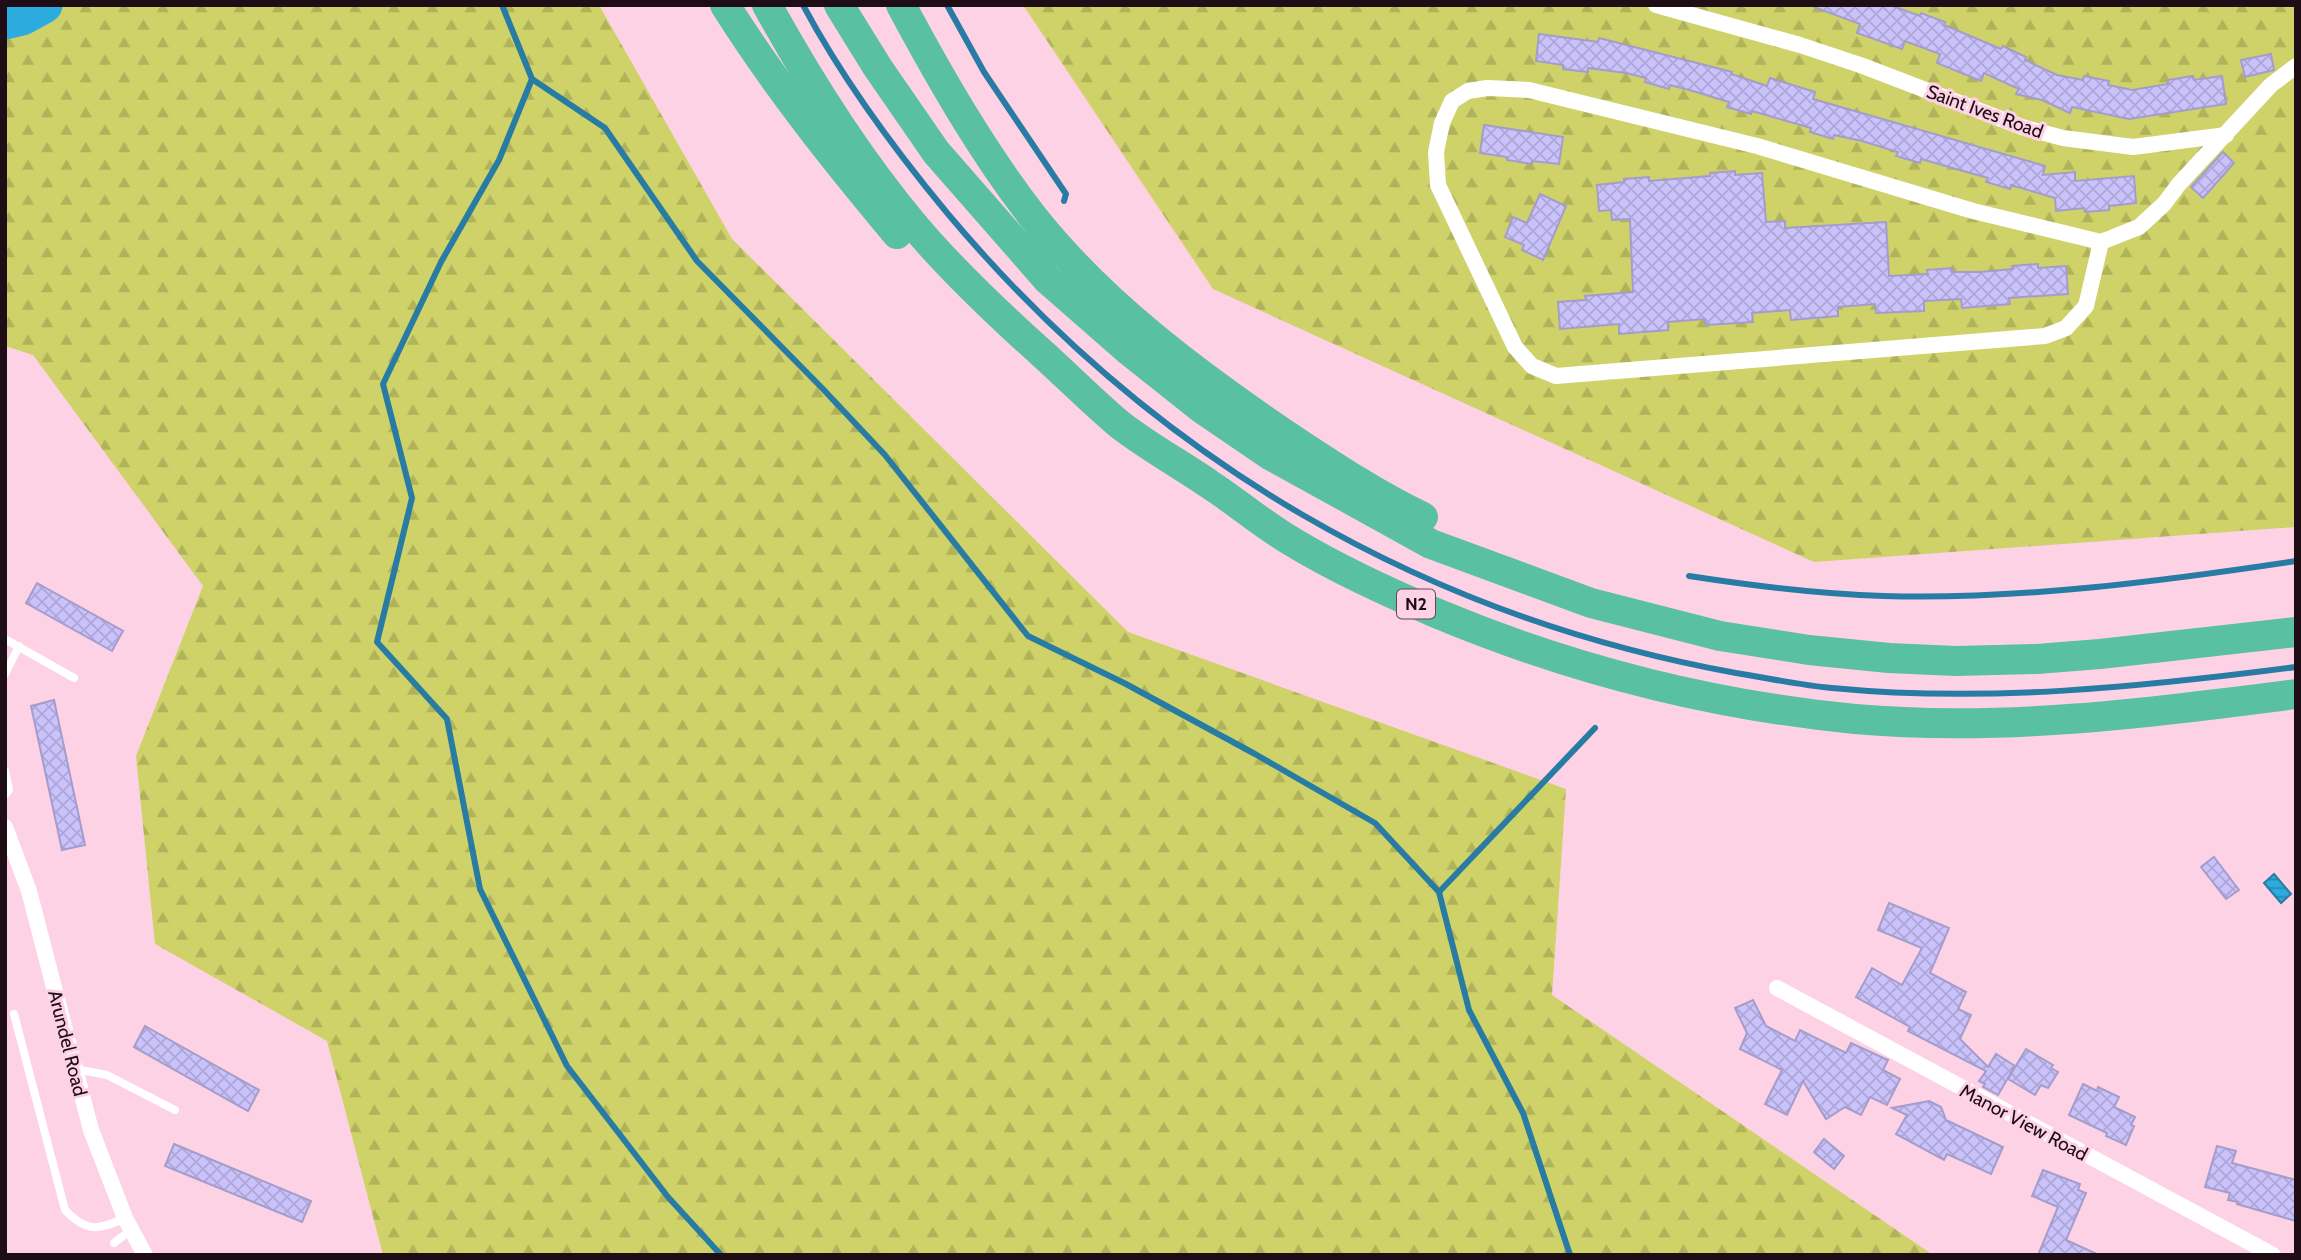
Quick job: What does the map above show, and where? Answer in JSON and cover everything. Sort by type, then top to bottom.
[{"type":"highway","points":[[725,5],[772,78],[908,247],[1003,344],[1034,369],[1122,426]]},
{"type":"highway","name":"N2","points":[[767,5],[833,117],[911,223],[986,303],[1122,426],[1288,540],[1371,585],[1502,639],[1562,660],[1657,686],[1724,701],[1793,712],[1927,722],[2024,722],[2129,715],[2296,694]]},
{"type":"highway","points":[[839,5],[878,68],[959,180],[1048,279],[1128,350],[1201,408],[1247,440],[1346,499],[1431,544],[1591,603],[1720,636],[1809,650],[1930,660],[2037,659],[2296,632]]},
{"type":"highway","points":[[901,5],[935,69],[979,139],[1034,217],[1094,284],[1167,349],[1236,401],[1325,461],[1418,515],[1494,551],[1591,603]]},
{"type":"street","name":"Saint Ives Road","points":[[1656,5],[1825,54],[2022,127],[2063,138],[2133,147],[2226,135]]},
{"type":"street","points":[[2101,242],[2086,306],[2066,328],[2045,336],[1556,376],[1532,366],[1515,347],[1438,185],[1436,152],[1442,123],[1451,101],[1468,91],[1487,88],[1529,90],[1757,146],[1973,211],[2101,242],[2139,227],[2164,204],[2179,184],[2271,85],[2296,66]]},
{"type":"street","name":"Arundel Road","points":[[5,827],[29,891],[91,1130],[128,1224],[145,1255]]},
{"type":"street","name":"Manor View Road","points":[[1777,988],[2273,1255]]},
{"type":"lane","points":[[5,639],[75,678]]},
{"type":"lane","points":[[5,674],[19,646]]},
{"type":"lane","points":[[5,771],[9,790],[5,795]]},
{"type":"lane","points":[[14,1014],[65,1210],[74,1219],[94,1228],[128,1224]]},
{"type":"lane","points":[[75,1069],[114,1078],[175,1110]]},
{"type":"lane","points":[[114,1243],[128,1224]]},
{"type":"green space","points":[[5,5],[599,5],[732,239],[1128,632],[1566,789],[1552,995],[1933,1255],[383,1255],[327,1041],[155,944],[136,756],[203,586],[33,355],[5,346]]},
{"type":"green space","points":[[1023,5],[2296,5],[2296,527],[1814,562],[1213,289]]},
{"type":"water","points":[[2274,874],[2291,894],[2281,903],[2264,883]]},
{"type":"building","points":[[1814,5],[1890,5],[1920,16],[1921,13],[2001,49],[2003,46],[2057,75],[2083,80],[2084,76],[2109,81],[2108,85],[2132,90],[2168,84],[2168,80],[2193,76],[2194,80],[2222,76],[2226,104],[2129,119],[2072,107],[2070,113],[2042,100],[2016,94],[2019,89],[1984,73],[1981,81],[1937,63],[1940,54],[1905,41],[1902,49],[1857,33],[1860,24]]},
{"type":"building","points":[[1539,34],[1598,42],[1599,38],[1732,72],[1731,74],[1767,86],[1770,78],[1815,92],[1813,99],[2045,166],[2043,175],[2075,172],[2075,181],[2134,176],[2136,203],[2109,206],[2109,210],[2085,212],[2084,208],[2056,211],[2055,198],[2011,185],[2010,189],[1986,182],[1988,178],[1921,159],[1920,163],[1896,156],[1898,152],[1862,141],[1834,135],[1833,139],[1810,132],[1811,128],[1752,111],[1751,114],[1727,107],[1729,102],[1693,91],[1670,85],[1669,89],[1645,82],[1646,78],[1626,73],[1588,68],[1588,72],[1563,69],[1563,65],[1536,61]]},
{"type":"building","points":[[2271,54],[2274,70],[2245,77],[2241,60]]},
{"type":"building","points":[[1484,125],[1563,137],[1559,164],[1532,161],[1532,164],[1480,153]]},
{"type":"building","points":[[2223,152],[2234,163],[2203,198],[2191,187]]},
{"type":"building","points":[[1735,171],[1735,175],[1762,173],[1766,222],[1785,221],[1785,228],[1886,222],[1889,276],[1928,274],[1927,270],[1952,268],[1952,272],[1980,272],[2038,264],[2038,268],[2066,266],[2068,294],[2009,298],[2010,304],[1962,308],[1961,299],[1924,301],[1924,311],[1876,313],[1875,304],[1838,307],[1838,316],[1791,320],[1790,310],[1752,313],[1753,322],[1706,325],[1705,319],[1668,322],[1668,330],[1619,334],[1619,324],[1560,329],[1558,302],[1586,300],[1585,296],[1633,292],[1630,219],[1612,220],[1611,210],[1599,211],[1597,185],[1624,182],[1624,179],[1649,177],[1649,181]]},
{"type":"building","points":[[1540,194],[1566,206],[1543,260],[1522,250],[1524,245],[1505,237],[1513,217],[1527,223]]},
{"type":"building","points":[[37,583],[123,631],[112,651],[26,603]]},
{"type":"building","points":[[54,700],[85,845],[62,850],[31,706]]},
{"type":"building","points":[[2214,857],[2239,890],[2226,899],[2201,867]]},
{"type":"building","points":[[1889,903],[1949,928],[1930,973],[1966,992],[1958,1009],[1971,1015],[1960,1039],[1988,1067],[1996,1054],[2015,1066],[1998,1095],[1983,1087],[1985,1084],[1979,1081],[1986,1071],[1908,1031],[1910,1027],[1856,997],[1872,968],[1902,985],[1922,948],[1878,930]]},
{"type":"building","points":[[1753,1000],[1766,1026],[1795,1041],[1800,1030],[1846,1053],[1851,1043],[1888,1060],[1883,1070],[1900,1079],[1887,1105],[1870,1097],[1861,1115],[1845,1107],[1826,1119],[1803,1081],[1787,1115],[1765,1104],[1782,1070],[1740,1049],[1747,1033],[1735,1008]]},
{"type":"building","points":[[145,1026],[259,1090],[248,1111],[134,1047]]},
{"type":"building","points":[[2026,1049],[2053,1065],[2051,1068],[2058,1072],[2048,1088],[2041,1085],[2035,1095],[2008,1079]]},
{"type":"building","points":[[2083,1084],[2097,1091],[2098,1087],[2119,1097],[2114,1107],[2135,1117],[2126,1145],[2069,1115]]},
{"type":"building","points":[[1929,1101],[1941,1107],[1946,1120],[2003,1147],[1991,1174],[1947,1154],[1944,1160],[1896,1134],[1907,1115],[1892,1108]]},
{"type":"building","points":[[1824,1139],[1844,1156],[1834,1169],[1814,1152]]},
{"type":"building","points":[[174,1144],[311,1201],[302,1222],[165,1166]]},
{"type":"building","points":[[2217,1146],[2236,1151],[2232,1163],[2296,1180],[2296,1221],[2237,1204],[2238,1202],[2228,1200],[2230,1193],[2205,1187]]},
{"type":"building","points":[[2043,1170],[2080,1184],[2078,1190],[2086,1193],[2066,1240],[2099,1255],[2038,1255],[2058,1207],[2032,1196]]},
{"type":"waterway","points":[[5,21],[22,17],[44,5]]},
{"type":"waterway","points":[[502,5],[532,79],[605,128],[697,261],[885,455],[1028,636],[1126,684],[1375,823],[1439,892],[1469,1010],[1523,1113],[1570,1255]]},
{"type":"waterway","points":[[803,5],[852,87],[908,164],[948,214],[1028,302],[1114,381],[1205,452],[1301,514],[1403,567],[1509,612],[1620,647],[1736,673],[1820,687],[1948,694],[2064,691],[2296,667]]},
{"type":"waterway","points":[[947,5],[984,72],[1066,194],[1064,201]]},
{"type":"waterway","points":[[532,79],[499,160],[441,262],[383,384],[412,498],[377,642],[447,719],[480,889],[567,1066],[668,1197],[721,1255]]},
{"type":"waterway","points":[[1689,576],[1762,586],[1884,596],[1987,595],[2091,587],[2296,561]]},
{"type":"waterway","points":[[1439,892],[1595,728]]}]
